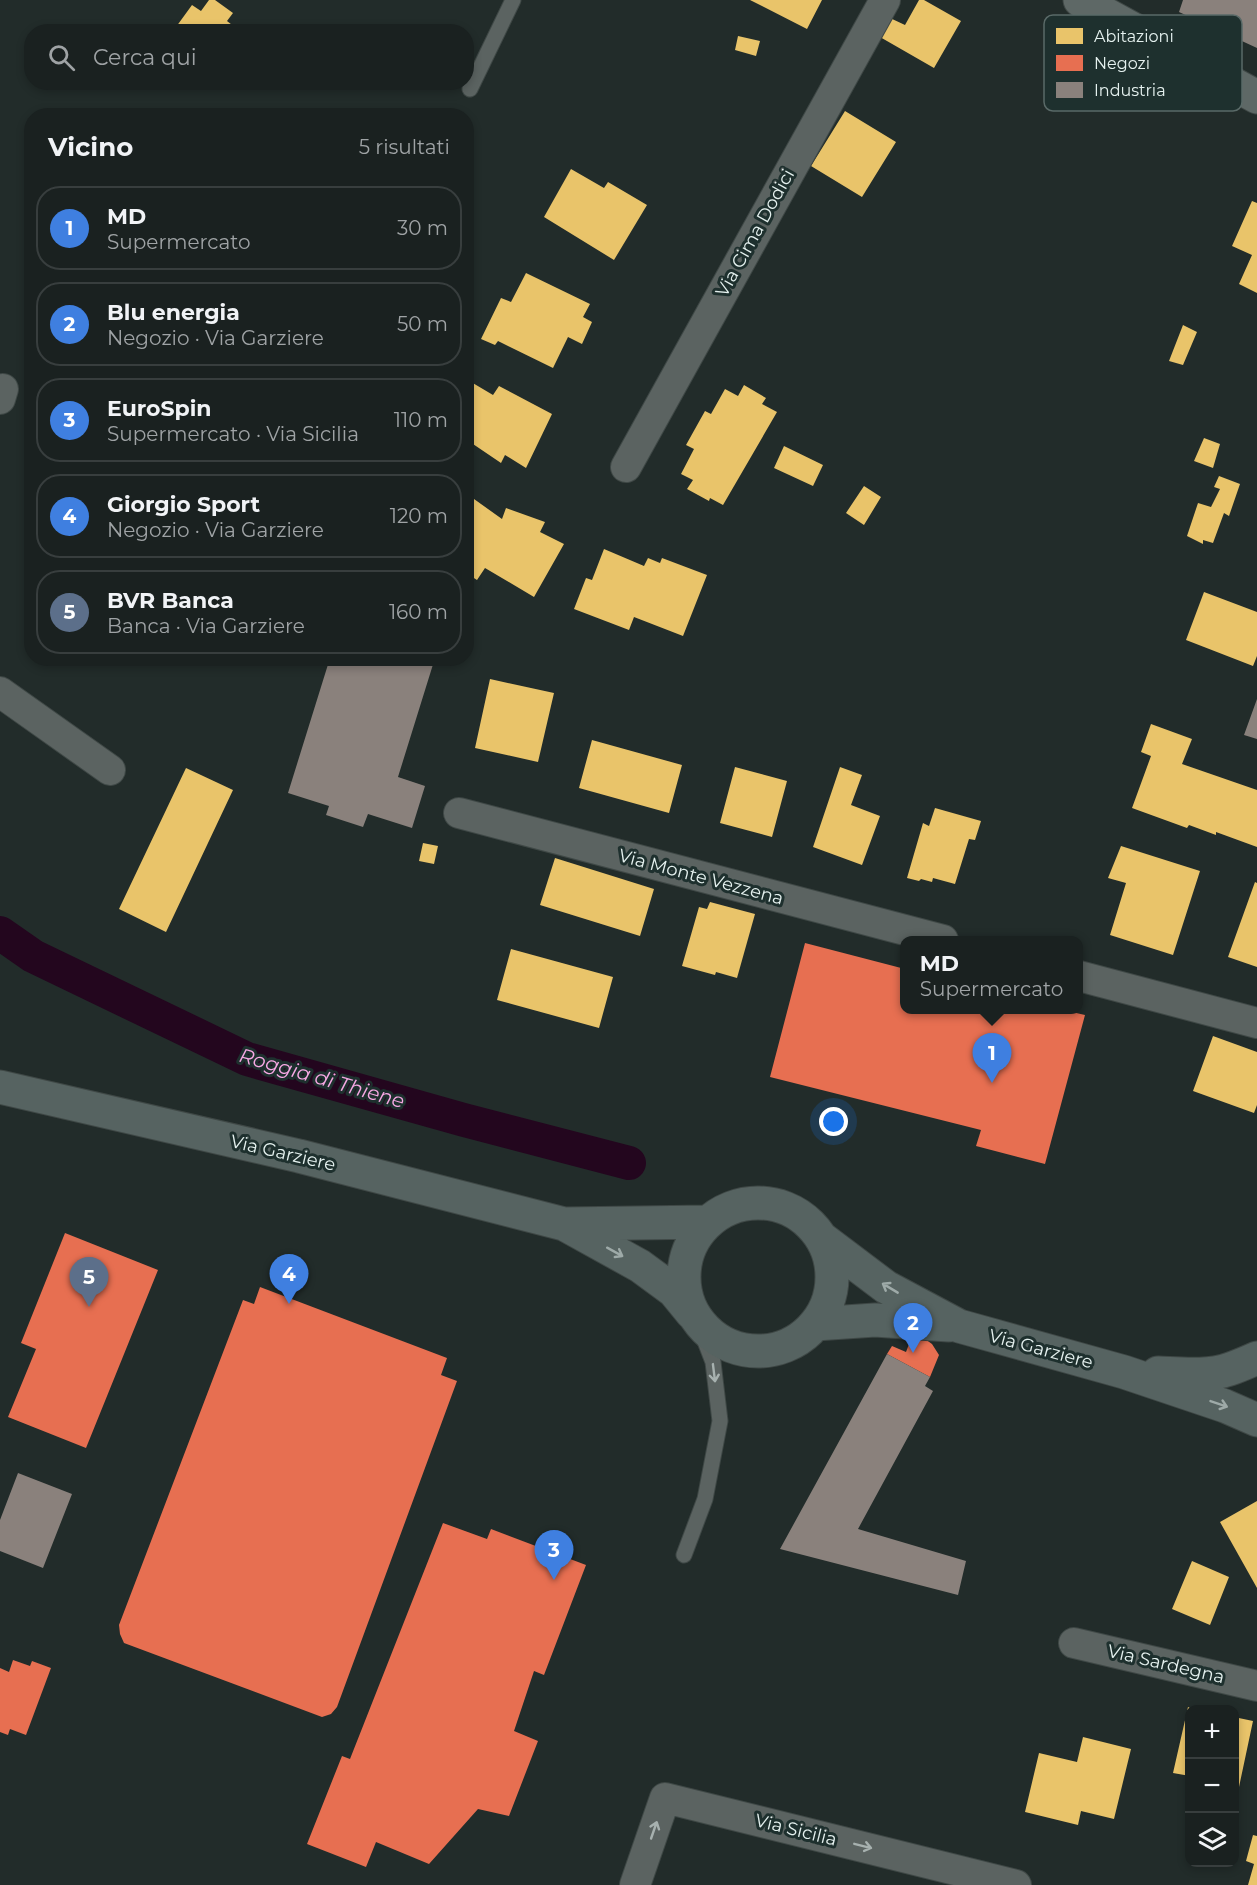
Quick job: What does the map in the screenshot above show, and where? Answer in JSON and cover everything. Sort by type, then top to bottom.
[{"type":"main road","name":"Via Garziere","points":[[0,1087],[299,1156],[564,1224],[640,1266],[674,1291],[696,1318],[715,1338],[740,1349],[768,1351],[794,1342],[815,1324],[824,1312],[830,1297],[832,1282],[828,1252],[821,1238],[807,1221],[789,1210],[768,1203],[746,1203],[726,1210],[708,1222],[694,1239],[686,1258],[683,1278],[687,1299],[696,1318]]},
{"type":"main road","name":"Via Garziere","points":[[564,1224],[708,1222]]},
{"type":"main road","name":"Via Garziere","points":[[821,1238],[886,1287],[959,1326]]},
{"type":"main road","name":"Via Garziere","points":[[815,1324],[875,1320],[959,1326],[1124,1372],[1225,1406],[1257,1420]]},
{"type":"main road","name":"Via Garziere","points":[[1124,1372],[1195,1375],[1230,1370],[1257,1358]]},
{"type":"street","name":"Via Cima Dodici","points":[[626,467],[885,0]]},
{"type":"street","points":[[1080,0],[1107,15]]},
{"type":"street","points":[[1242,89],[1257,97]]},
{"type":"street","points":[[0,692],[110,770]]},
{"type":"street","name":"Via Monte Vezzena","points":[[459,813],[928,936]]},
{"type":"street","points":[[1083,977],[1257,1023]]},
{"type":"street","name":"Via Sardegna","points":[[1074,1643],[1257,1686]]},
{"type":"street","name":"Via Sicilia","points":[[635,1885],[665,1798],[1016,1885]]},
{"type":"lane","points":[[474,81],[513,0]]},
{"type":"lane","points":[[684,1555],[705,1499],[720,1421],[713,1362],[696,1318]]},
{"type":"building: Abitazioni","points":[[209,0],[215,0],[233,13],[227,21],[231,24],[178,24],[192,5],[201,11]]},
{"type":"building: Abitazioni","points":[[750,0],[822,0],[807,29]]},
{"type":"building: Abitazioni","points":[[919,0],[924,0],[961,21],[934,68],[880,37],[890,18],[905,25]]},
{"type":"building: Abitazioni","points":[[738,36],[760,41],[756,56],[735,50]]},
{"type":"building: Abitazioni","points":[[845,111],[896,142],[862,197],[811,166]]},
{"type":"building: Abitazioni","points":[[571,169],[604,188],[608,182],[647,205],[614,260],[544,217]]},
{"type":"building: Abitazioni","points":[[1252,201],[1257,203],[1257,293],[1239,284],[1252,255],[1232,246]]},
{"type":"building: Abitazioni","points":[[526,273],[590,304],[583,317],[592,322],[582,344],[568,337],[553,368],[498,341],[495,345],[481,339],[501,298],[511,302]]},
{"type":"building: Abitazioni","points":[[1183,325],[1197,332],[1183,365],[1169,361]]},
{"type":"building: Abitazioni","points":[[474,384],[493,395],[499,386],[552,414],[526,468],[505,455],[501,463],[474,445]]},
{"type":"building: Abitazioni","points":[[744,385],[766,398],[762,404],[777,412],[723,505],[710,498],[709,501],[687,489],[693,480],[681,474],[694,449],[686,445],[705,411],[711,414],[725,389],[738,396]]},
{"type":"building: Abitazioni","points":[[1204,438],[1220,444],[1213,468],[1194,461]]},
{"type":"building: Abitazioni","points":[[784,446],[823,465],[813,486],[774,468]]},
{"type":"building: Abitazioni","points":[[1219,476],[1240,484],[1229,516],[1224,513],[1213,543],[1203,540],[1203,544],[1187,536],[1198,503],[1211,507],[1220,489],[1214,487]]},
{"type":"building: Abitazioni","points":[[864,486],[881,497],[864,525],[846,513]]},
{"type":"building: Abitazioni","points":[[474,499],[502,519],[506,508],[545,522],[540,532],[564,544],[534,597],[485,568],[477,580],[474,578]]},
{"type":"building: Abitazioni","points":[[604,549],[644,566],[648,558],[660,563],[662,558],[707,575],[683,636],[634,617],[629,630],[574,609],[586,578],[592,580]]},
{"type":"building: Abitazioni","points":[[1204,592],[1257,612],[1257,656],[1253,666],[1186,640]]},
{"type":"building: Abitazioni","points":[[490,679],[554,693],[538,762],[475,748]]},
{"type":"building: Abitazioni","points":[[1151,724],[1192,739],[1182,764],[1257,790],[1257,847],[1216,832],[1216,835],[1189,825],[1187,828],[1132,808],[1151,756],[1141,752]]},
{"type":"building: Abitazioni","points":[[592,740],[682,765],[669,813],[579,788]]},
{"type":"building: Abitazioni","points":[[735,767],[787,781],[772,837],[720,823]]},
{"type":"building: Abitazioni","points":[[840,767],[862,775],[851,805],[880,816],[862,865],[813,847]]},
{"type":"building: Abitazioni","points":[[186,768],[233,790],[166,932],[119,909]]},
{"type":"building: Abitazioni","points":[[935,808],[981,821],[975,840],[969,839],[955,884],[933,878],[932,882],[907,878],[923,823],[929,826]]},
{"type":"building: Abitazioni","points":[[423,843],[438,846],[434,864],[419,861]]},
{"type":"building: Abitazioni","points":[[1121,846],[1200,871],[1173,955],[1110,935],[1126,883],[1108,878]]},
{"type":"building: Abitazioni","points":[[555,858],[654,889],[640,936],[540,905]]},
{"type":"building: Abitazioni","points":[[1255,882],[1257,883],[1257,967],[1228,957]]},
{"type":"building: Abitazioni","points":[[710,902],[755,914],[737,978],[682,966],[699,907],[707,909]]},
{"type":"building: Abitazioni","points":[[511,949],[613,977],[599,1028],[497,1000]]},
{"type":"building: Abitazioni","points":[[1213,1036],[1257,1052],[1257,1105],[1254,1113],[1193,1091]]},
{"type":"building: Abitazioni","points":[[1257,1501],[1257,1588],[1220,1522]]},
{"type":"building: Abitazioni","points":[[1192,1561],[1229,1577],[1210,1625],[1172,1609]]},
{"type":"building: Abitazioni","points":[[1239,1718],[1253,1721],[1239,1787]]},
{"type":"building: Abitazioni","points":[[1185,1720],[1185,1775],[1173,1773]]},
{"type":"building: Abitazioni","points":[[1083,1737],[1131,1749],[1114,1819],[1081,1811],[1078,1825],[1025,1812],[1039,1753],[1077,1762]]},
{"type":"building: Abitazioni","points":[[1253,1835],[1257,1836],[1257,1885],[1248,1885],[1254,1864],[1246,1861]]},
{"type":"building: Negozi","points":[[805,943],[900,968],[900,1014],[1085,1015],[1045,1164],[976,1146],[981,1130],[770,1077]]},
{"type":"building: Negozi","points":[[65,1233],[158,1270],[86,1448],[8,1417],[36,1349],[21,1343]]},
{"type":"building: Negozi","points":[[260,1287],[447,1358],[441,1375],[457,1381],[337,1707],[331,1714],[322,1717],[124,1643],[120,1634],[119,1625],[243,1300],[254,1304]]},
{"type":"building: Negozi","points":[[914,1331],[932,1344],[939,1355],[930,1377],[887,1354],[892,1346],[906,1352]]},
{"type":"building: Negozi","points":[[443,1523],[487,1539],[491,1529],[586,1565],[544,1675],[534,1671],[514,1731],[538,1741],[509,1816],[478,1809],[429,1864],[376,1842],[366,1867],[307,1844],[342,1756],[350,1759]]},
{"type":"building: Negozi","points":[[13,1660],[30,1666],[32,1661],[51,1668],[26,1735],[10,1729],[8,1735],[0,1732],[0,1668],[9,1672]]},
{"type":"building: Industria","points":[[1183,0],[1257,0],[1257,48],[1242,41],[1242,15],[1186,15],[1179,12]]},
{"type":"building: Industria","points":[[328,666],[433,666],[398,777],[425,786],[412,828],[368,814],[363,827],[326,815],[329,806],[288,793]]},
{"type":"building: Industria","points":[[1257,699],[1257,739],[1244,735]]},
{"type":"building: Industria","points":[[887,1354],[930,1377],[925,1386],[933,1391],[858,1529],[966,1561],[958,1595],[780,1549]]},
{"type":"building: Industria","points":[[18,1473],[72,1494],[43,1568],[0,1551],[0,1520]]},
{"type":"waterway","name":"Roggia di Thiene","points":[[0,933],[33,956],[247,1059],[464,1120],[629,1163]]},
{"type":"place","name":"MD","points":[[992,1083]]},
{"type":"place","name":"Giorgio Sport","points":[[289,1304]]},
{"type":"place","name":"BVR Banca","points":[[89,1307]]},
{"type":"place","name":"Blu energia","points":[[913,1353]]},
{"type":"place","name":"EuroSpin","points":[[554,1580]]}]
